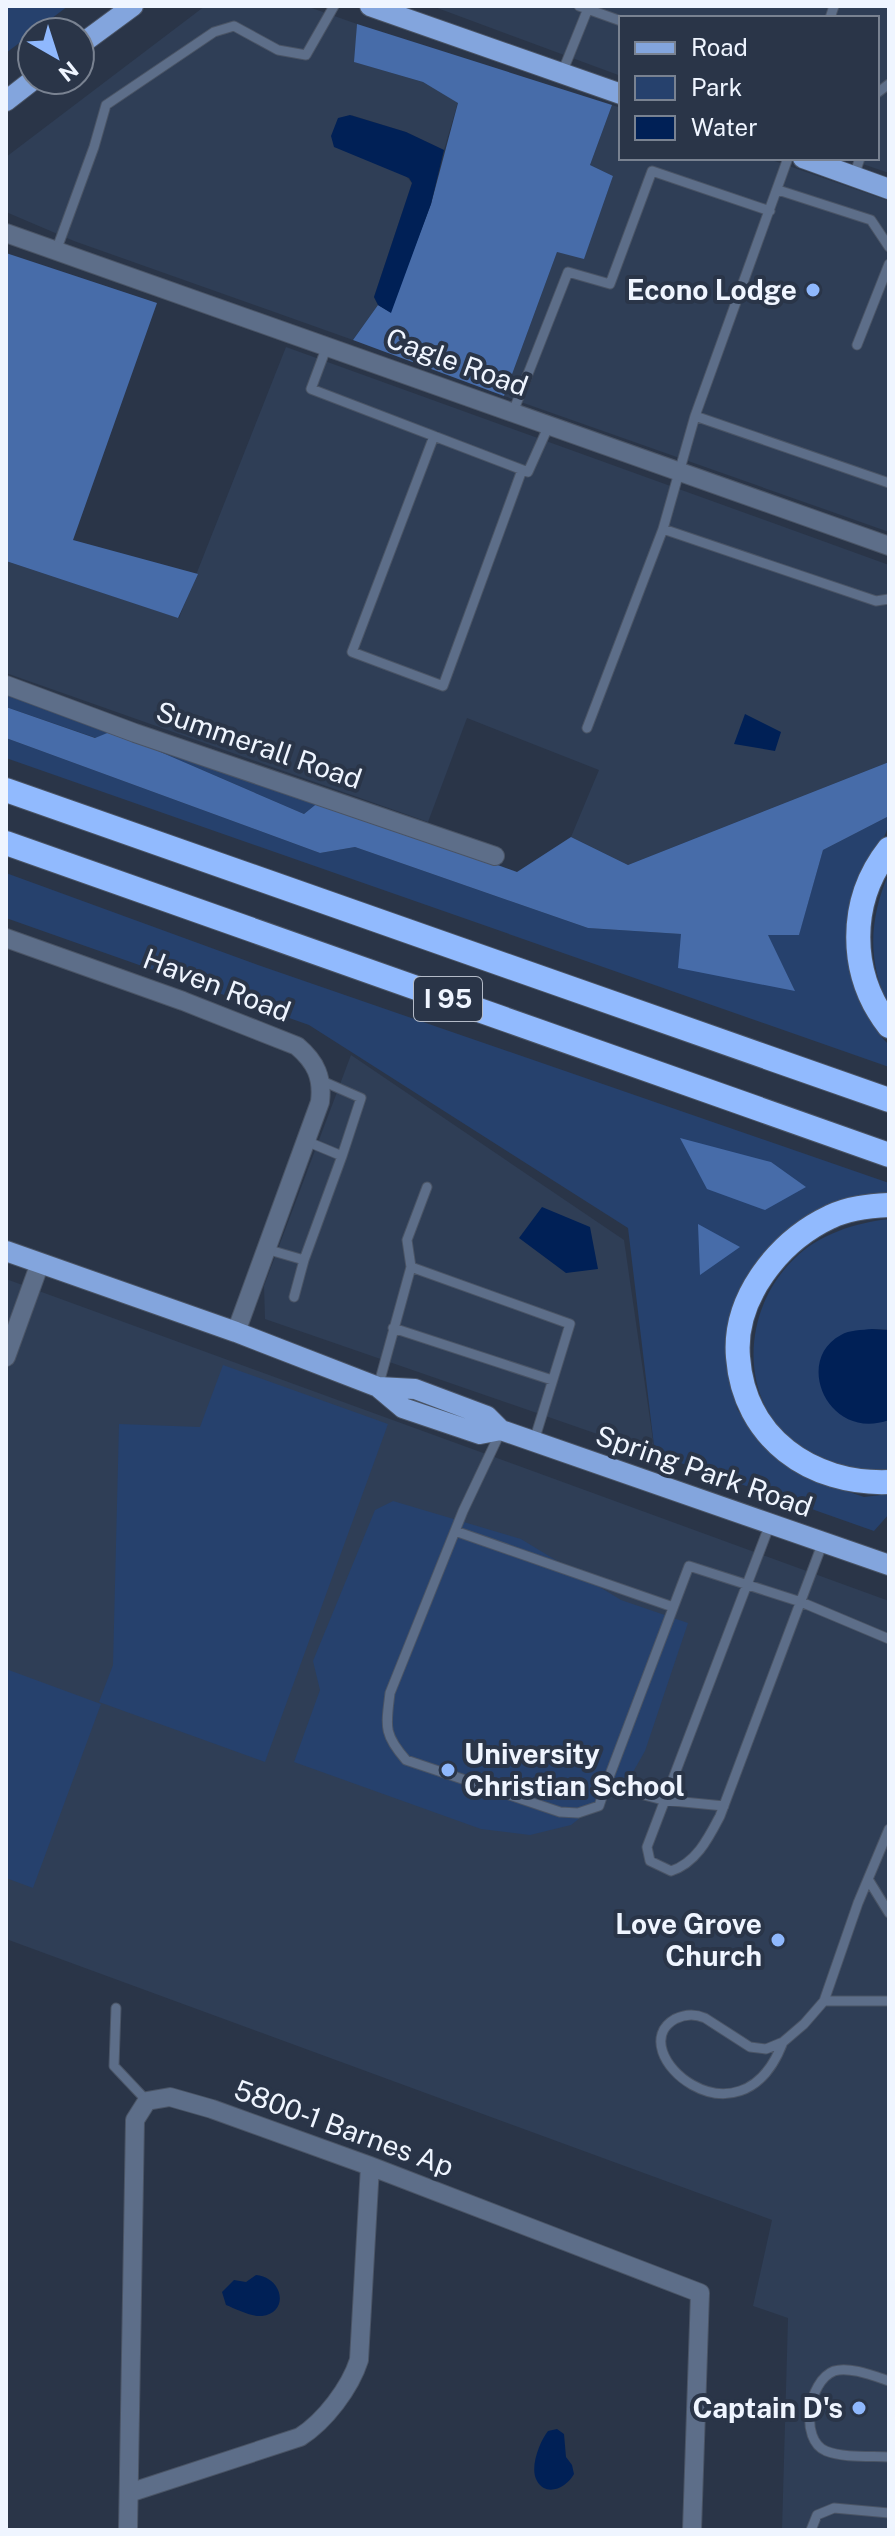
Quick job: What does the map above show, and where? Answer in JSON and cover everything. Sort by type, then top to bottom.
[{"type":"highway","name":"I 95","points":[[6,790],[889,1100]]},
{"type":"highway","name":"I 95","points":[[6,843],[889,1155]]},
{"type":"highway","points":[[889,849],[866,885],[860,907],[857,955],[876,1009],[889,1026]]},
{"type":"highway","points":[[889,1205],[852,1209],[831,1216],[793,1241],[777,1257],[750,1293],[739,1333],[738,1356],[744,1391],[758,1421],[785,1452],[827,1474],[864,1482],[889,1482]]},
{"type":"main road","points":[[96,33],[133,6]]},
{"type":"main road","points":[[370,6],[619,93]]},
{"type":"main road","points":[[815,160],[857,167],[889,189]]},
{"type":"main road","name":"Spring Park Road","points":[[6,1251],[236,1332],[378,1387],[415,1389],[487,1416],[501,1430],[889,1565]]},
{"type":"street","name":"Cagle Road","points":[[6,233],[889,546]]},
{"type":"street","name":"Summerall Road","points":[[6,685],[135,733],[495,856]]},
{"type":"street","name":"Haven Road","points":[[6,938],[183,1001],[297,1046],[308,1055],[320,1080]]},
{"type":"street","points":[[236,1332],[320,1102],[320,1080]]},
{"type":"street","points":[[6,1357],[40,1263]]},
{"type":"street","name":"5800-1 Barnes Ap","points":[[147,2101],[170,2097],[212,2109],[370,2166],[700,2293],[692,2530]]},
{"type":"street","points":[[128,2530],[135,2120],[147,2101]]},
{"type":"street","points":[[129,2493],[300,2437],[321,2420],[355,2372],[359,2360],[370,2166]]},
{"type":"lane","points":[[56,251],[106,105],[214,32],[234,26],[278,50],[306,55],[334,6]]},
{"type":"lane","points":[[562,73],[585,7],[619,20]]},
{"type":"lane","points":[[587,728],[663,529],[695,416],[787,160]]},
{"type":"lane","points":[[513,412],[568,272],[610,284],[652,171],[770,211]]},
{"type":"lane","points":[[778,190],[871,220],[889,247]]},
{"type":"lane","points":[[857,345],[889,264]]},
{"type":"lane","points":[[327,346],[311,389],[522,470],[528,472],[549,425]]},
{"type":"lane","points":[[695,416],[889,483]]},
{"type":"lane","points":[[434,436],[352,652],[443,686],[522,470]]},
{"type":"lane","points":[[663,529],[876,601],[889,599]]},
{"type":"lane","points":[[294,1297],[361,1098],[320,1080]]},
{"type":"lane","points":[[306,1141],[342,1156]]},
{"type":"lane","points":[[378,1387],[411,1267],[407,1240],[427,1187]]},
{"type":"lane","points":[[266,1249],[304,1260]]},
{"type":"lane","points":[[411,1267],[570,1324],[534,1441]]},
{"type":"lane","points":[[393,1328],[552,1380]]},
{"type":"lane","points":[[501,1430],[455,1531],[390,1693],[387,1720],[390,1742],[406,1760],[560,1812],[578,1813],[599,1806],[689,1566],[801,1602],[889,1639]]},
{"type":"lane","points":[[770,1524],[647,1847],[650,1861],[671,1871],[685,1866],[707,1842],[724,1806],[823,1542]]},
{"type":"lane","points":[[455,1531],[673,1607]]},
{"type":"lane","points":[[606,1785],[663,1800],[724,1806]]},
{"type":"lane","points":[[783,2042],[762,2076],[747,2088],[723,2096],[710,2093],[676,2075],[663,2053],[661,2043],[665,2030],[673,2020],[698,2015],[750,2047],[766,2049],[783,2042],[824,2001],[889,1829]]},
{"type":"lane","points":[[868,1879],[889,1913]]},
{"type":"lane","points":[[824,2001],[889,2001]]},
{"type":"lane","points":[[116,2008],[114,2066],[147,2101]]},
{"type":"lane","points":[[889,2381],[845,2370],[833,2371],[822,2379],[814,2391],[810,2408],[812,2433],[817,2445],[826,2451],[889,2457]]},
{"type":"lane","points":[[811,2530],[817,2515],[834,2508],[889,2513]]},
{"type":"shaded area","points":[[205,6],[306,6],[357,24],[355,62],[423,82],[458,102],[444,150],[406,132],[351,115],[412,183],[374,297],[378,305],[353,340],[74,241],[6,212],[6,157],[86,96],[96,96],[96,89]]},
{"type":"shaded area","points":[[432,6],[889,6],[889,173],[851,160],[879,160],[879,16],[619,16],[619,75]]},
{"type":"shaded area","points":[[357,24],[612,105],[590,165],[613,176],[584,259],[557,252],[504,396],[353,340],[378,305],[390,312],[431,204],[458,103],[423,82],[354,62]]},
{"type":"shaded area","points":[[612,105],[619,107],[619,160],[772,160],[889,201],[889,532],[504,396],[557,252],[584,258],[613,176],[590,165]]},
{"type":"shaded area","points":[[6,253],[157,303],[73,540],[198,574],[178,618],[6,561]]},
{"type":"shaded area","points":[[286,347],[889,565],[889,762],[628,865],[571,837],[599,770],[467,718],[428,822],[6,673],[6,561],[179,618]]},
{"type":"shaded area","points":[[6,707],[95,738],[112,731],[304,814],[320,801],[517,872],[571,837],[628,865],[889,762],[889,816],[823,850],[799,935],[768,935],[795,991],[678,968],[681,934],[588,928],[355,847],[320,853],[6,738]]},
{"type":"shaded area","points":[[351,1055],[624,1240],[655,1454],[265,1319],[264,1286]]},
{"type":"shaded area","points":[[680,1138],[771,1162],[806,1187],[765,1210],[707,1189]]},
{"type":"shaded area","points":[[698,1224],[740,1247],[700,1275]]},
{"type":"shaded area","name":"University Christian School","points":[[6,1279],[889,1601],[889,2530],[782,2530],[788,2318],[753,2306],[772,2220],[6,1939]]},
{"type":"green space","points":[[6,6],[68,6],[55,16],[16,16],[16,45],[6,53]]},
{"type":"green space","points":[[6,692],[320,801],[304,814],[112,731],[96,738],[6,707]]},
{"type":"green space","points":[[6,738],[320,853],[355,847],[588,928],[681,934],[794,989],[767,934],[799,934],[823,850],[889,816],[883,839],[860,877],[847,925],[849,956],[857,990],[870,1020],[889,1045],[889,1067],[6,758]]},
{"type":"green space","points":[[6,873],[258,965],[889,1183],[889,1194],[861,1196],[817,1212],[776,1240],[742,1290],[725,1349],[737,1409],[764,1447],[805,1477],[864,1497],[889,1494],[889,1514],[874,1531],[655,1454],[628,1228],[309,1025],[6,918]]},
{"type":"green space","points":[[889,873],[889,1007],[877,973],[873,940],[877,907]]},
{"type":"green space","points":[[889,1219],[889,1330],[872,1329],[865,1423],[889,1420],[889,1470],[849,1467],[811,1454],[787,1436],[770,1414],[759,1389],[754,1362],[755,1334],[762,1307],[775,1282],[804,1250],[838,1231]]},
{"type":"green space","points":[[223,1365],[388,1424],[265,1762],[99,1702],[113,1665],[119,1424],[200,1427]]},
{"type":"green space","points":[[393,1501],[521,1539],[621,1600],[688,1623],[645,1751],[629,1779],[571,1825],[530,1835],[481,1829],[294,1762],[320,1690],[313,1661],[375,1510]]},
{"type":"green space","points":[[6,1669],[101,1704],[33,1888],[6,1878]]},
{"type":"water","points":[[350,115],[406,132],[444,150],[431,204],[391,313],[378,305],[374,297],[412,183],[409,178],[334,147],[331,136],[338,118]]},
{"type":"water","points":[[745,714],[781,732],[775,751],[734,744]]},
{"type":"water","points":[[542,1207],[590,1227],[598,1269],[566,1273],[519,1238]]},
{"type":"water","points":[[872,1329],[889,1330],[889,1420],[867,1424],[849,1420],[834,1409],[824,1395],[819,1379],[820,1362],[827,1347],[841,1335]]},
{"type":"water","points":[[256,2275],[273,2282],[277,2288],[279,2302],[271,2314],[258,2316],[226,2305],[222,2292],[234,2280],[246,2282]]},
{"type":"water","points":[[557,2429],[564,2434],[566,2457],[574,2474],[567,2483],[551,2490],[541,2486],[534,2469],[545,2435]]},
{"type":"place","name":"Econo Lodge","points":[[813,290]]},
{"type":"place","name":"University Christian School","points":[[448,1770]]},
{"type":"place","name":"Love Grove Church","points":[[778,1940]]},
{"type":"place","name":"Captain D's","points":[[859,2408]]}]
